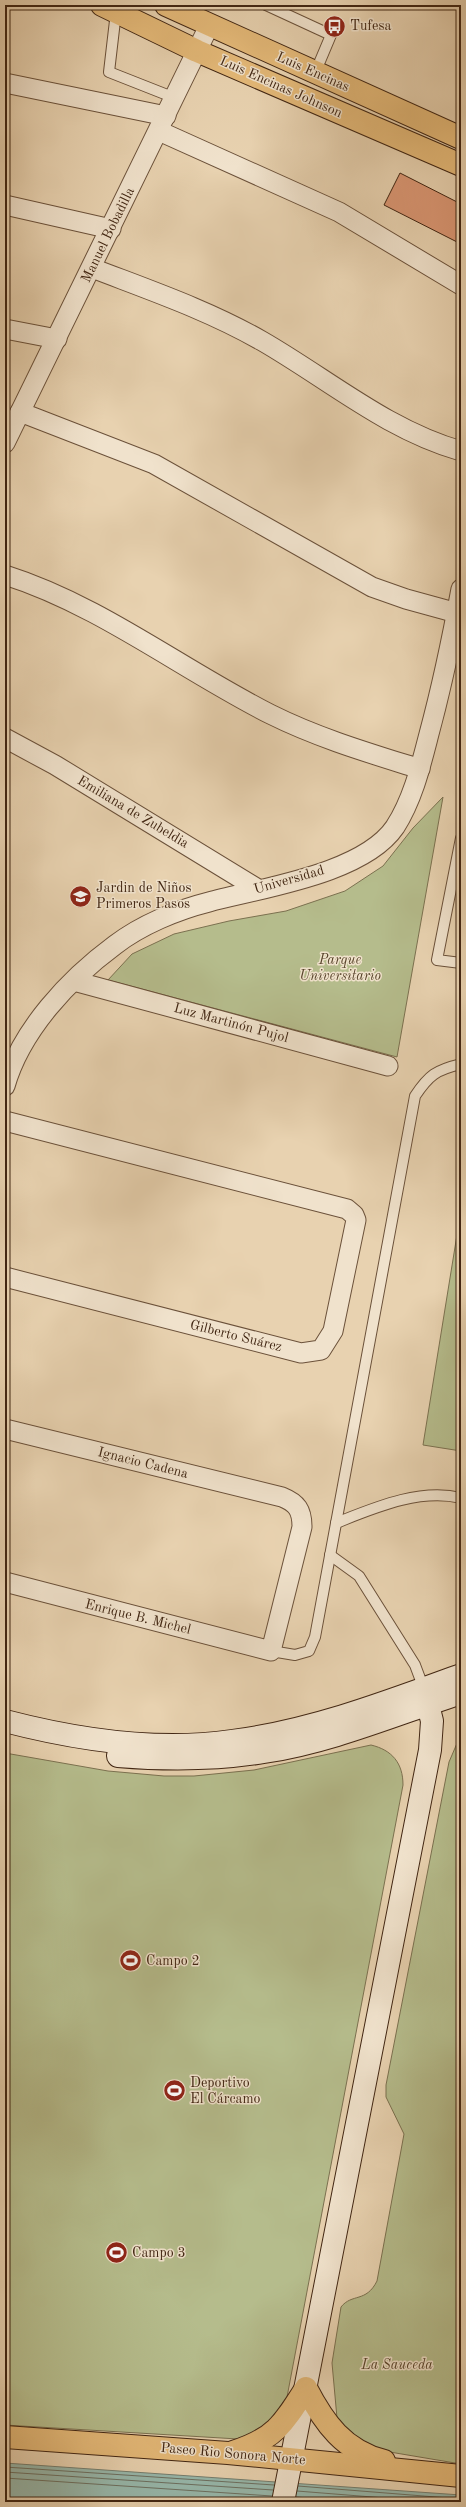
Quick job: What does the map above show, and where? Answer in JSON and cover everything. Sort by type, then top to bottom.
[{"type":"main road","name":"Luis Encinas","points":[[166,5],[209,26],[461,138]]},
{"type":"main road","name":"Luis Encinas Johnson","points":[[109,8],[197,51],[461,165]]},
{"type":"main road","points":[[5,1737],[99,1754],[162,1760],[222,1757],[265,1752],[314,1740],[426,1696],[461,1675]]},
{"type":"main road","points":[[5,1722],[42,1731],[116,1742],[174,1744],[231,1742],[281,1733],[426,1696],[461,1693]]},
{"type":"main road","points":[[283,2502],[430,1750],[432,1721],[426,1696]]},
{"type":"main road","points":[[228,2453],[258,2444],[272,2434],[284,2422],[306,2388]]},
{"type":"main road","points":[[306,2388],[331,2429],[352,2448],[373,2458],[422,2471]]},
{"type":"main road","name":"Paseo Rio Sonora Norte","points":[[5,2437],[228,2453],[290,2469],[422,2471],[461,2476]]},
{"type":"street","name":"Manuel Bobadilla","points":[[5,443],[92,268],[209,26]]},
{"type":"street","points":[[5,83],[162,123],[339,212],[461,285]]},
{"type":"street","points":[[5,205],[111,229]]},
{"type":"street","points":[[92,268],[189,305],[243,331],[300,364],[389,421],[415,435],[461,451]]},
{"type":"street","points":[[5,329],[57,339]]},
{"type":"street","points":[[20,412],[154,464],[372,587],[406,599],[457,613]]},
{"type":"street","points":[[5,575],[46,590],[79,606],[248,702],[296,727],[327,740],[420,769]]},
{"type":"street","name":"Universidad","points":[[5,1086],[22,1046],[45,1013],[74,981],[115,944],[154,922],[206,902],[310,876],[350,861],[378,845],[394,828],[408,803],[420,769],[440,692],[461,589]]},
{"type":"street","name":"Emiliana de Zubeldia","points":[[5,738],[55,764],[258,889]]},
{"type":"street","name":"Luz Martinón Pujol","points":[[74,981],[388,1066]]},
{"type":"street","name":"Gilberto Suárez","points":[[5,1122],[347,1209],[354,1215],[356,1220],[333,1331],[321,1350],[312,1353],[301,1353],[5,1277]]},
{"type":"street","name":"Ignacio Cadena","points":[[5,1429],[282,1496],[293,1502],[299,1508],[302,1527],[272,1651]]},
{"type":"street","name":"Enrique B. Michel","points":[[5,1582],[272,1651]]},
{"type":"lane","points":[[266,5],[331,35],[315,73]]},
{"type":"lane","points":[[109,8],[109,72],[175,98]]},
{"type":"lane","points":[[461,838],[436,960],[461,963]]},
{"type":"lane","points":[[272,1651],[295,1655],[309,1651],[315,1637],[414,1096],[426,1079],[439,1070],[461,1064]]},
{"type":"lane","points":[[336,1523],[384,1504],[417,1498],[461,1498]]},
{"type":"lane","points":[[330,1555],[359,1576],[415,1665],[426,1696]]},
{"type":"green space","name":"Parque Universitario","points":[[443,797],[397,1057],[108,980],[132,954],[174,934],[229,921],[286,911],[345,891],[383,866],[413,828]]},
{"type":"green space","points":[[461,1210],[461,1451],[423,1445]]},
{"type":"green space","name":"La Sauceda","points":[[461,1734],[461,2464],[366,2448],[337,2418],[332,2363],[341,2307],[350,2300],[364,2295],[373,2288],[377,2281],[404,2134],[386,2097],[386,2085],[449,1762]]},
{"type":"green space","name":"Deportivo El Cárcamo","points":[[371,1745],[385,1750],[395,1759],[401,1770],[403,1785],[287,2397],[267,2423],[255,2432],[238,2439],[5,2425],[5,1753],[108,1771],[164,1776],[194,1776],[254,1770]]},
{"type":"water","points":[[5,2463],[461,2495],[461,2502],[5,2502]]},
{"type":"building","points":[[400,173],[461,204],[461,244],[384,205]]},
{"type":"place","name":"Tufesa","points":[[334,26]]},
{"type":"place","name":"Jardin de Niños Primeros Pasos","points":[[80,896]]},
{"type":"place","name":"Campo 2","points":[[130,1961]]},
{"type":"place","name":"Deportivo El Cárcamo","points":[[175,2091]]},
{"type":"place","name":"Campo 3","points":[[116,2253]]}]
